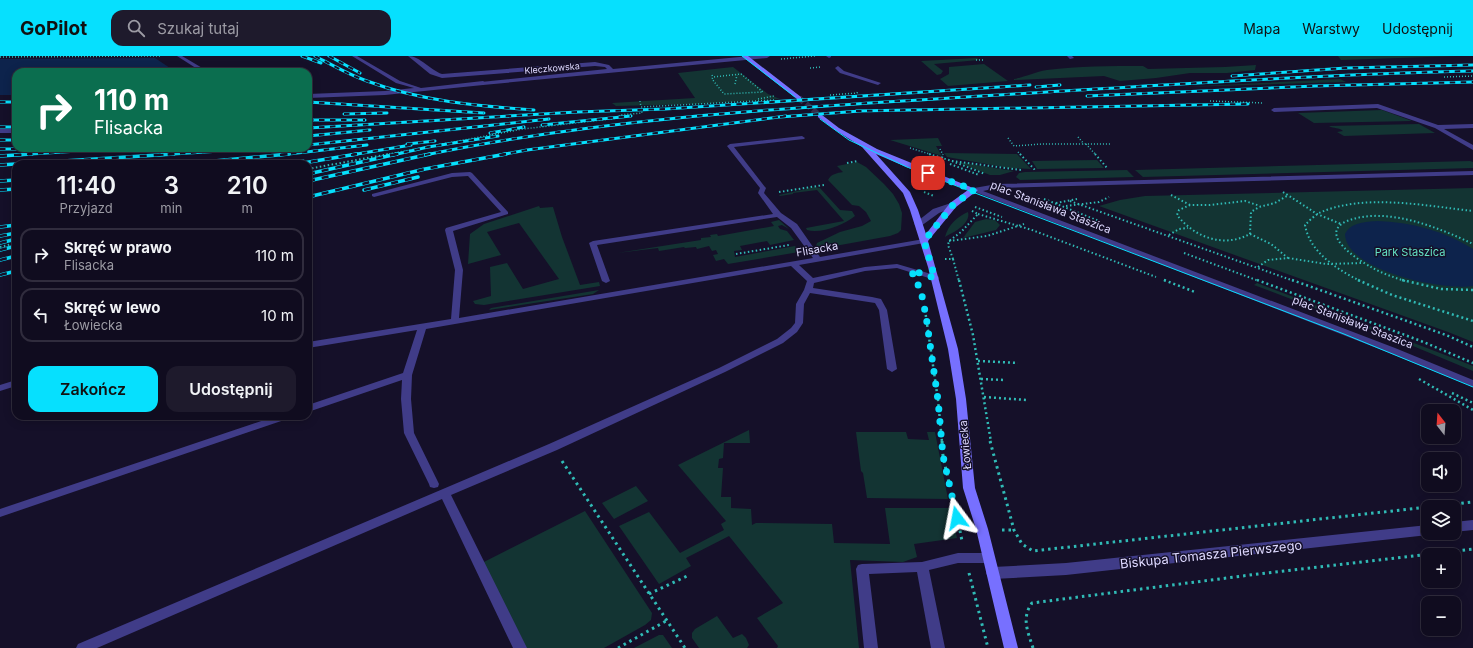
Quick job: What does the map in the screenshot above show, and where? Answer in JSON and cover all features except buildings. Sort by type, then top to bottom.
[{"type":"main road","points":[[746,57],[799,98]]},
{"type":"main road","points":[[820,116],[834,128],[865,146],[974,190]]},
{"type":"main road","name":"Łowiecka","points":[[865,146],[906,192],[913,206],[935,278],[953,349],[960,399],[969,488],[980,523],[1011,648]]},
{"type":"main road","points":[[924,241],[954,204],[974,190]]},
{"type":"street","points":[[411,56],[432,73],[442,76],[594,64],[607,66],[612,71]]},
{"type":"street","name":"Kleczkowska","points":[[483,83],[767,56]]},
{"type":"street","name":"plac Stanisława Staszica","points":[[974,190],[997,186],[1473,172]]},
{"type":"street","name":"plac Stanisława Staszica","points":[[974,190],[1391,350],[1473,384]]},
{"type":"street","points":[[918,224],[936,211],[954,204]]},
{"type":"street","points":[[1461,526],[1473,524]]},
{"type":"street","name":"Biskupa Tomasza Pierwszego","points":[[993,573],[1066,569],[1421,531]]},
{"type":"lane","points":[[178,56],[199,68]]},
{"type":"lane","points":[[354,56],[398,82],[421,89]]},
{"type":"lane","points":[[838,68],[842,72],[878,83]]},
{"type":"lane","points":[[312,96],[385,93],[483,83]]},
{"type":"lane","points":[[1274,110],[1378,106],[1436,127],[1472,147]]},
{"type":"lane","points":[[1436,127],[1473,126]]},
{"type":"lane","points":[[0,131],[12,131]]},
{"type":"lane","points":[[802,138],[730,146],[763,188],[761,193],[778,215],[790,222],[806,241],[818,259]]},
{"type":"lane","points":[[374,194],[452,175],[470,174],[506,213],[449,230],[459,270],[455,321]]},
{"type":"lane","points":[[606,281],[593,243],[778,215]]},
{"type":"lane","name":"Flisacka","points":[[793,264],[924,241]]},
{"type":"lane","points":[[312,344],[551,306],[793,264]]},
{"type":"lane","name":"Flisacka","points":[[793,264],[811,281]]},
{"type":"lane","points":[[83,648],[553,447],[722,370],[780,341],[794,330],[799,323],[800,304],[811,281],[865,269],[897,266],[935,278]]},
{"type":"lane","points":[[808,290],[878,301],[883,310],[892,369]]},
{"type":"lane","points":[[422,327],[407,375],[406,399],[409,433],[434,484]]},
{"type":"lane","points":[[312,408],[407,375]]},
{"type":"lane","points":[[0,388],[12,384]]},
{"type":"lane","points":[[0,513],[275,420]]},
{"type":"lane","points":[[444,493],[520,648]]},
{"type":"lane","points":[[871,648],[862,569],[922,567],[958,558],[989,558]]},
{"type":"lane","points":[[922,567],[938,648]]},
{"type":"path","points":[[0,57],[160,56]]},
{"type":"path","points":[[781,59],[816,56]]},
{"type":"path","points":[[976,60],[983,60]]},
{"type":"path","points":[[713,77],[712,79],[724,94],[763,92],[741,74]]},
{"type":"path","points":[[735,84],[737,75]]},
{"type":"path","points":[[1444,76],[1473,76]]},
{"type":"path","points":[[830,95],[857,93],[859,90]]},
{"type":"path","points":[[758,102],[758,99],[773,96]]},
{"type":"path","points":[[641,107],[775,100]]},
{"type":"path","points":[[312,168],[523,129],[618,118],[620,115],[642,113],[640,101]]},
{"type":"path","points":[[1210,101],[1264,103]]},
{"type":"path","points":[[1078,137],[1108,169]]},
{"type":"path","points":[[1008,138],[1015,147],[1110,144]]},
{"type":"path","points":[[940,149],[943,154],[942,158]]},
{"type":"path","points":[[1018,152],[1035,170]]},
{"type":"path","points":[[933,155],[985,174]]},
{"type":"path","points":[[847,163],[860,160]]},
{"type":"path","points":[[952,161],[1021,170]]},
{"type":"path","points":[[763,195],[824,185]]},
{"type":"path","points":[[1280,190],[1287,196],[1317,214],[1341,224]]},
{"type":"path","points":[[1166,192],[1190,205]]},
{"type":"path","points":[[1250,234],[1251,212],[1260,206],[1274,204],[1281,197],[1287,196]]},
{"type":"path","points":[[1038,197],[1102,222]]},
{"type":"path","points":[[1064,206],[1099,202],[1110,197]]},
{"type":"path","points":[[1071,201],[1446,335],[1473,347]]},
{"type":"path","points":[[1260,206],[1245,201],[1210,205],[1190,205],[1179,210],[1177,215],[1180,221],[1196,233],[1223,241],[1239,240],[1250,234],[1268,241],[1288,258]]},
{"type":"path","points":[[1473,211],[1378,204],[1357,204],[1328,208],[1310,218],[1305,224],[1306,229],[1319,254],[1354,278],[1381,290],[1473,321]]},
{"type":"path","points":[[978,214],[1019,226],[1196,292]]},
{"type":"path","points":[[1473,244],[1445,231],[1401,219],[1379,217],[1350,220],[1341,224],[1336,231],[1339,241],[1347,251],[1363,263],[1384,273],[1415,283],[1452,290],[1473,290]]},
{"type":"path","points":[[949,240],[977,239],[1024,224]]},
{"type":"path","points":[[1169,235],[1179,229],[1188,228]]},
{"type":"path","points":[[736,254],[806,241]]},
{"type":"path","points":[[0,247],[12,244]]},
{"type":"path","points":[[1180,252],[1422,341],[1473,363]]},
{"type":"path","points":[[1258,267],[1260,264],[1272,259],[1288,258],[1300,261],[1343,266],[1363,263]]},
{"type":"path","points":[[953,259],[974,335],[991,445],[1014,530],[1022,544],[1033,550],[1421,508]]},
{"type":"path","points":[[924,304],[938,400],[943,456],[951,490]]},
{"type":"path","points":[[978,361],[1018,363]]},
{"type":"path","points":[[981,379],[1005,380]]},
{"type":"path","points":[[1418,379],[1473,410]]},
{"type":"path","points":[[984,398],[1027,400]]},
{"type":"path","points":[[553,447],[685,648]]},
{"type":"path","points":[[1461,503],[1473,502]]},
{"type":"path","points":[[954,503],[962,529],[965,559],[988,648]]},
{"type":"path","points":[[1002,530],[1014,530]]},
{"type":"path","points":[[1033,648],[1024,617],[1026,609],[1032,603],[1258,574],[1473,549]]},
{"type":"path","points":[[650,594],[687,576]]},
{"type":"path","points":[[618,648],[666,621]]},
{"type":"green space","points":[[1338,56],[1457,56],[1341,60]]},
{"type":"green space","points":[[977,58],[979,60],[934,64],[943,71],[941,74],[937,75],[921,61]]},
{"type":"green space","points":[[984,64],[1008,81],[948,86],[940,79],[949,74],[949,67]]},
{"type":"green space","points":[[1256,65],[1255,70],[1227,73],[1190,73],[1120,81],[1104,76],[1014,80],[1047,70],[1071,68],[1143,66],[1148,69]]},
{"type":"green space","points":[[733,67],[768,94],[780,99],[699,104],[616,106],[612,103],[695,98],[678,73]]},
{"type":"green space","points":[[1340,79],[1346,82],[1182,87]]},
{"type":"green space","points":[[1382,110],[1412,121],[1314,123],[1298,113]]},
{"type":"green space","points":[[1419,124],[1435,133],[1344,136],[1337,132],[1343,131],[1329,126]]},
{"type":"green space","points":[[938,138],[942,146],[936,146],[942,156],[890,140]]},
{"type":"green space","points":[[944,153],[1017,154],[1031,169],[1009,168],[947,157]]},
{"type":"green space","points":[[1097,160],[1104,168],[1037,169],[1032,161]]},
{"type":"green space","points":[[857,162],[866,167],[893,194],[902,213],[901,230],[890,236],[824,248],[823,250],[816,246],[817,243],[840,232],[862,226],[871,221],[866,212],[859,206],[852,205],[828,180],[832,175],[843,172],[837,166]]},
{"type":"green space","points":[[957,162],[1014,171],[1000,175],[990,175]]},
{"type":"green space","points":[[1473,162],[1473,168],[1143,177],[1135,170]]},
{"type":"green space","points":[[1127,170],[1134,177],[1020,180],[1016,177],[1019,173],[1025,172]]},
{"type":"green space","points":[[815,187],[820,188],[840,210],[852,211],[855,216],[845,223],[832,228],[819,231],[807,230],[806,228],[844,221],[817,190],[779,195]]},
{"type":"green space","name":"Park Staszica","points":[[1473,188],[1473,342],[1099,206],[1120,200],[1145,196]]},
{"type":"green space","points":[[539,206],[540,208],[553,207],[562,237],[580,285],[599,282],[600,286],[484,305],[475,304],[473,301],[491,296],[490,267],[507,263],[523,289],[559,279],[519,223],[487,232],[501,255],[468,264],[470,234],[484,224]]},
{"type":"green space","points":[[968,212],[967,220],[964,224],[945,237],[948,229],[954,222]]},
{"type":"green space","points":[[986,219],[995,220],[1000,225],[996,230],[963,238],[975,222]]},
{"type":"green space","points":[[779,220],[789,229],[782,225],[778,226],[780,229],[787,231],[794,240],[770,245],[767,241],[740,246],[742,250],[734,251],[735,257],[795,246],[799,252],[728,264],[724,259],[716,261],[713,255],[718,254],[716,250],[712,251],[709,246],[697,249],[696,247],[684,247],[659,251],[658,248],[617,253],[701,240],[701,238],[711,237],[710,235],[717,234],[718,236],[774,226],[771,222]]},
{"type":"green space","points":[[1257,283],[1473,366],[1473,371],[1401,341],[1254,285]]},
{"type":"green space","points":[[599,290],[593,294],[489,310],[491,308]]},
{"type":"green space","points":[[749,430],[750,443],[724,443],[723,458],[719,459],[718,468],[723,468],[721,497],[731,497],[731,508],[751,509],[752,525],[756,523],[832,524],[834,543],[890,544],[885,508],[950,508],[957,538],[914,544],[917,557],[903,562],[850,560],[859,648],[777,648],[778,646],[757,618],[783,603],[729,536],[686,558],[691,566],[659,584],[619,526],[649,512],[680,553],[724,530],[721,524],[726,521],[678,465]]},
{"type":"green space","points":[[856,432],[906,432],[908,439],[929,440],[927,432],[935,432],[948,499],[867,498],[863,473],[861,471]]},
{"type":"green space","points":[[636,486],[648,501],[614,519],[602,503]]},
{"type":"green space","points":[[585,511],[652,613],[651,620],[645,625],[604,648],[517,648],[476,566]]},
{"type":"green space","points":[[717,616],[733,638],[742,634],[746,638],[749,645],[747,648],[699,648],[692,638],[692,633],[695,629]]},
{"type":"green space","points":[[659,635],[663,635],[672,648],[634,648]]},
{"type":"water","points":[[155,58],[170,68],[12,68],[12,95],[0,95],[0,59]]},
{"type":"water","points":[[1377,221],[1402,223],[1439,232],[1473,249],[1473,286],[1459,287],[1420,282],[1398,276],[1378,268],[1361,258],[1350,247],[1345,234],[1355,225],[1364,222]]},
{"type":"tunnel","points":[[799,98],[820,116]]},
{"type":"tram line","points":[[742,56],[795,97]]},
{"type":"tram line","points":[[820,119],[849,140],[907,167],[1344,334],[1473,387]]},
{"type":"railway","points":[[302,56],[321,63]]},
{"type":"railway","points":[[315,56],[360,79],[407,93],[449,102],[534,110]]},
{"type":"railway","points":[[329,56],[360,73]]},
{"type":"railway","points":[[1232,76],[1346,68],[1473,65]]},
{"type":"railway","points":[[429,154],[492,142],[627,123],[762,110],[1346,75],[1473,71]]},
{"type":"railway","points":[[1087,96],[1315,86],[1473,82]]},
{"type":"railway","points":[[312,128],[577,112],[665,109],[1030,85]]},
{"type":"railway","points":[[1036,87],[1060,85]]},
{"type":"railway","points":[[0,102],[12,102]]},
{"type":"railway","points":[[312,102],[484,113]]},
{"type":"railway","points":[[856,111],[1248,104]]},
{"type":"railway","points":[[780,117],[860,111]]},
{"type":"railway","points":[[344,114],[387,113]]},
{"type":"railway","points":[[542,125],[631,116]]},
{"type":"railway","points":[[500,155],[527,150],[786,116]]},
{"type":"railway","points":[[312,145],[549,119]]},
{"type":"railway","points":[[312,120],[365,120]]},
{"type":"railway","points":[[0,127],[12,127]]},
{"type":"railway","points":[[490,133],[524,127]]},
{"type":"railway","points":[[312,136],[370,130]]},
{"type":"railway","points":[[393,155],[428,147],[498,136]]},
{"type":"railway","points":[[0,140],[12,140]]},
{"type":"railway","points":[[407,144],[435,141]]},
{"type":"railway","points":[[312,151],[367,145]]},
{"type":"railway","points":[[312,162],[411,145]]},
{"type":"railway","points":[[0,149],[12,149]]},
{"type":"railway","points":[[16,155],[63,152]]},
{"type":"railway","points":[[158,155],[205,152]]},
{"type":"railway","points":[[287,154],[306,152]]},
{"type":"railway","points":[[16,155],[32,154]]},
{"type":"railway","points":[[79,160],[174,154]]},
{"type":"railway","points":[[225,160],[287,154]]},
{"type":"railway","points":[[280,155],[287,154]]},
{"type":"railway","points":[[312,173],[397,154]]},
{"type":"railway","points":[[312,180],[429,154]]},
{"type":"railway","points":[[312,196],[425,169],[506,154]]},
{"type":"railway","points":[[0,156],[16,155]]},
{"type":"railway","points":[[0,165],[12,164]]},
{"type":"railway","points":[[364,190],[418,177]]},
{"type":"railway","points":[[0,181],[12,180]]},
{"type":"railway","points":[[0,190],[12,189]]},
{"type":"railway","points":[[0,227],[12,226]]},
{"type":"railway","points":[[0,236],[12,234]]},
{"type":"railway","points":[[0,243],[12,240]]},
{"type":"railway","points":[[0,250],[12,247]]},
{"type":"railway","points":[[0,260],[12,257]]},
{"type":"railway","points":[[0,275],[12,272]]},
{"type":"route","points":[[928,173],[974,190],[953,205],[924,241],[935,278],[911,270],[911,273],[921,291],[926,316],[938,400],[943,456],[957,518]]}]
